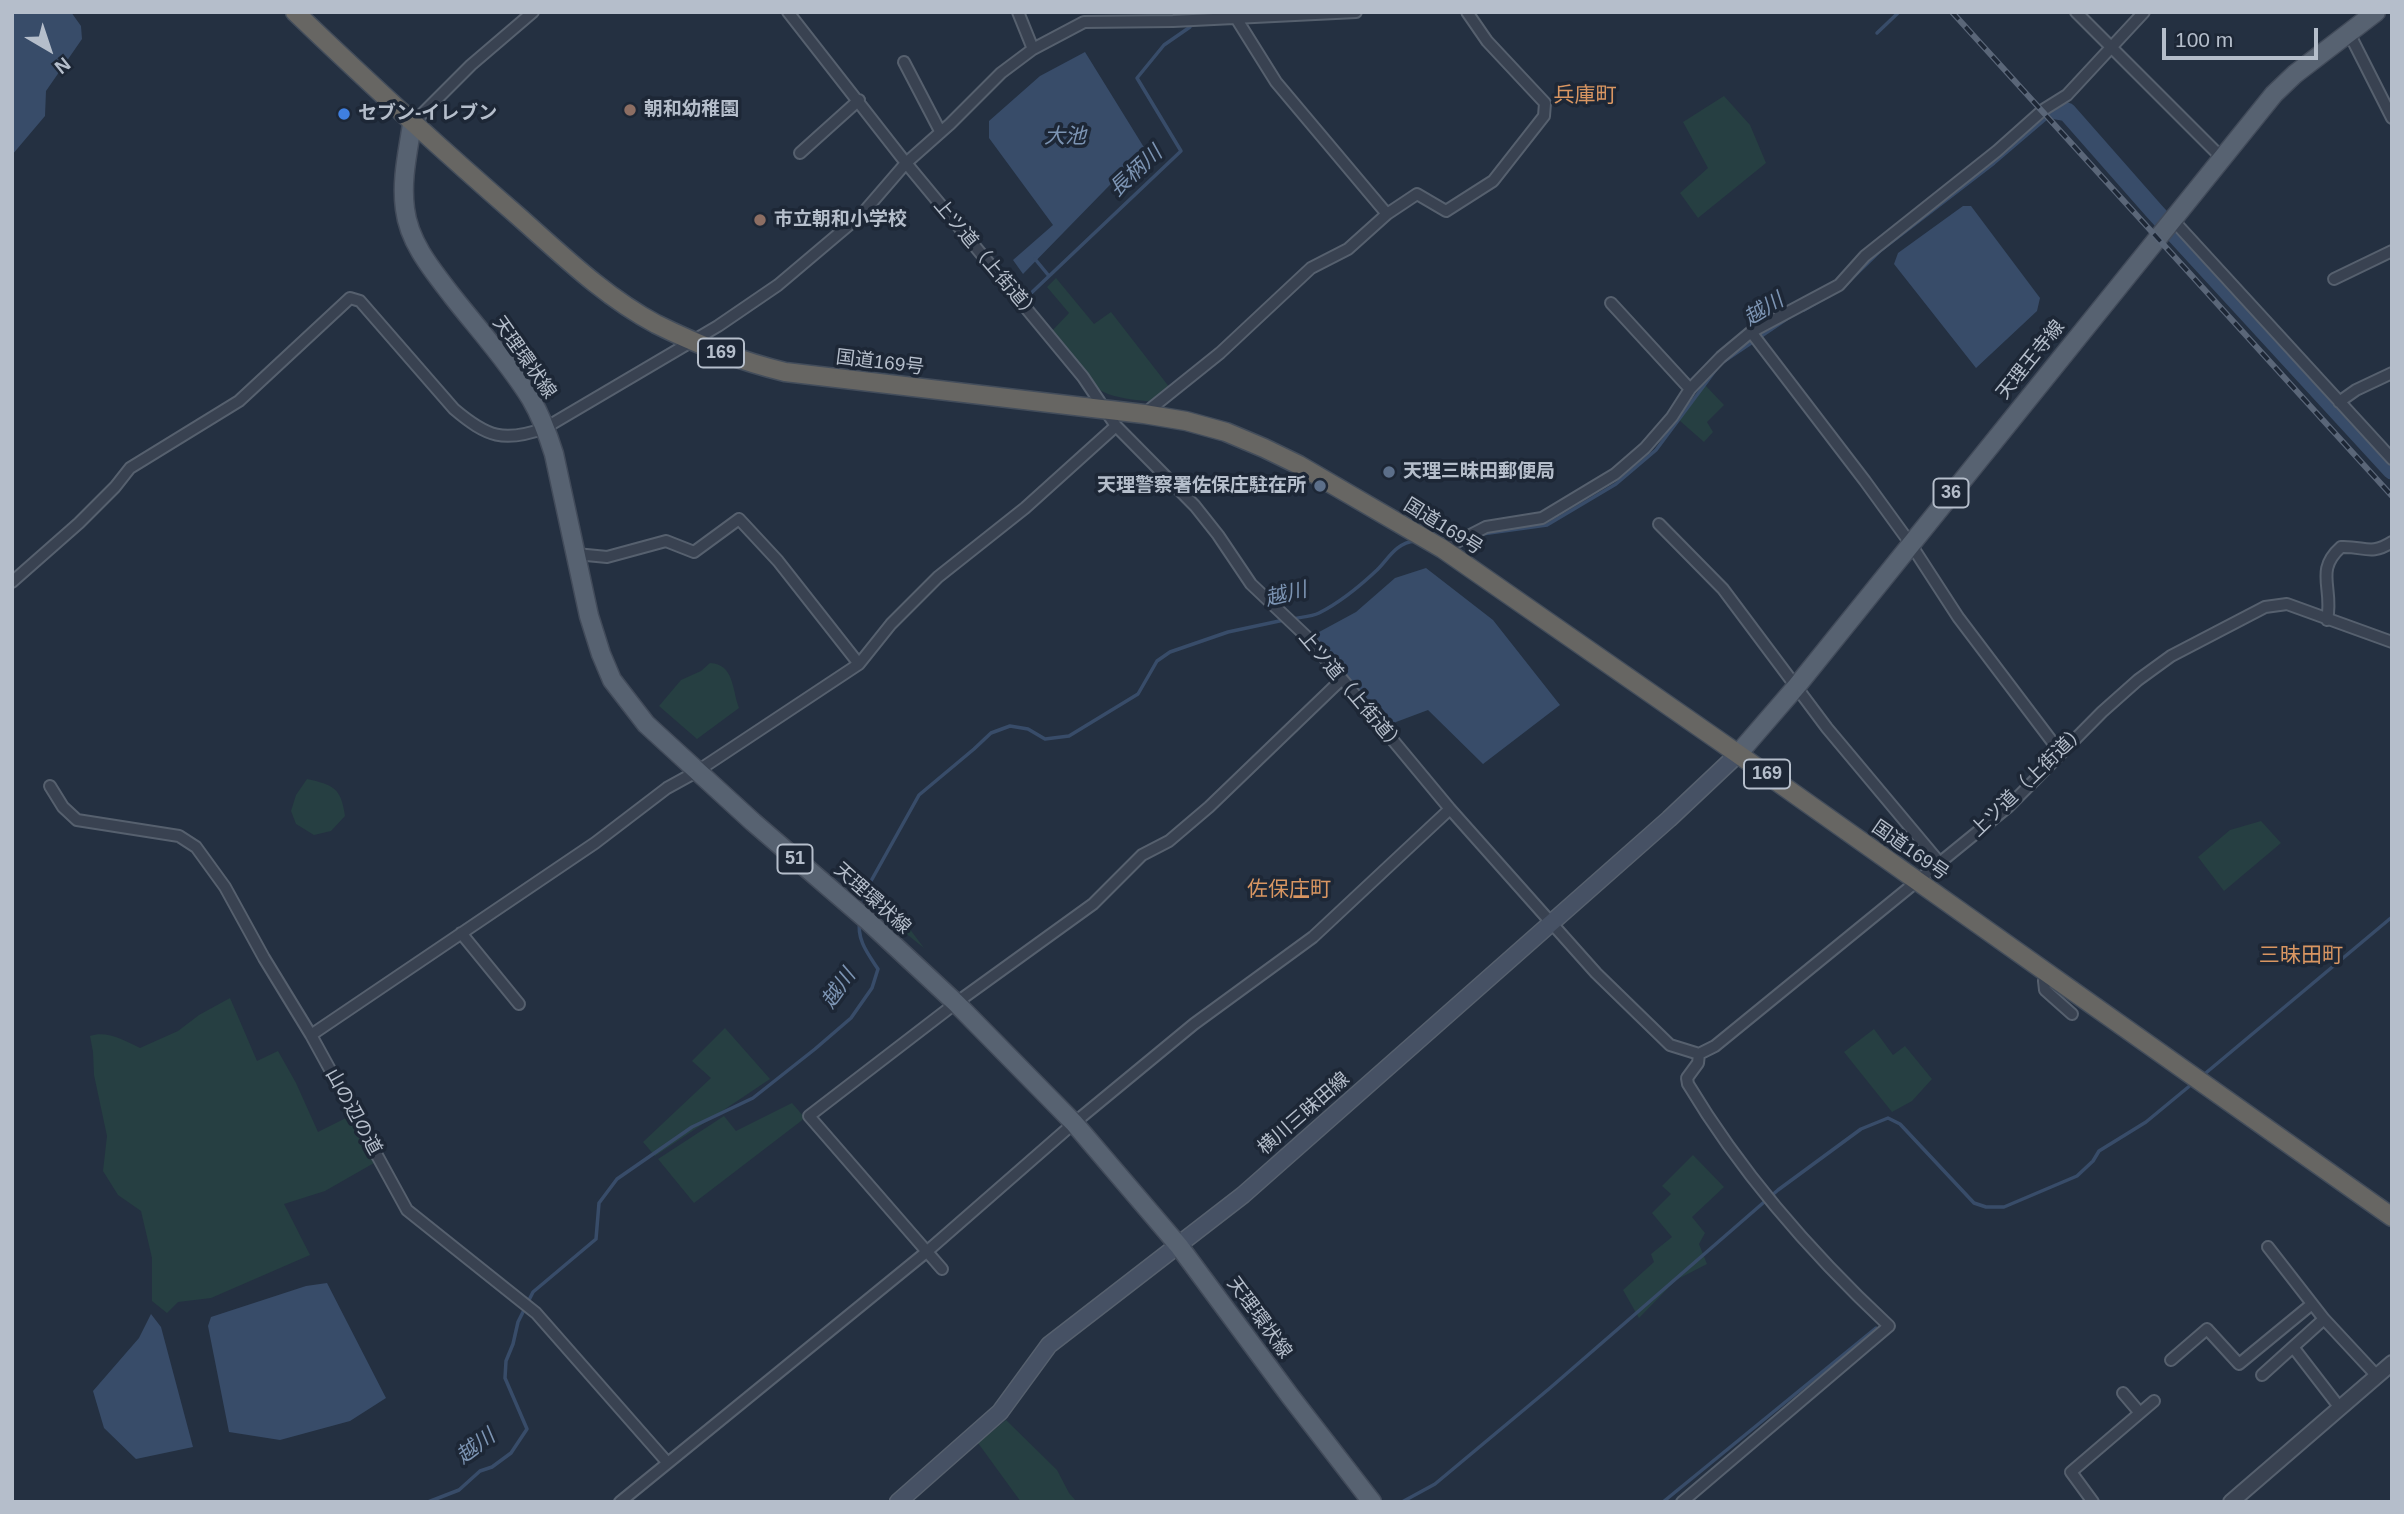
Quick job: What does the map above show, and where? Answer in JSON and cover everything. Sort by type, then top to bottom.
[{"type":"highway","name":"国道169号","points":[[295,12],[412,124],[589,278],[628,307],[693,341],[737,360],[785,372],[1186,421],[1226,432],[1299,465],[1443,549],[1738,754],[2392,1217]]},
{"type":"main road","name":"天理王寺線","points":[[1738,754],[1796,687],[2274,94],[2295,74],[2376,12]]},
{"type":"main road","name":"天理環状線","points":[[412,124],[403,186],[405,212],[419,250],[531,400],[545,428],[554,454],[589,616],[612,680],[646,724],[696,772],[868,921],[956,1003],[1074,1123],[1179,1246],[1372,1502]]},
{"type":"main road","name":"横川三昧田線","points":[[898,1502],[1000,1412],[1049,1345],[1254,1186],[1669,819],[1738,754]]},
{"type":"street","points":[[412,124],[471,65],[533,12]]},
{"type":"street","name":"上ツ道（上街道）","points":[[788,12],[906,163],[1083,377],[1116,426],[1195,506],[1251,584],[1308,638],[1549,923],[1595,973],[1670,1045],[1699,1054],[1715,1046],[2008,807],[2060,752],[2138,680],[2171,656],[2266,607],[2287,604],[2392,642]]},
{"type":"street","points":[[1018,12],[1033,49]]},
{"type":"street","points":[[12,582],[79,523],[130,468],[240,401],[350,298],[360,301],[454,409],[470,423],[486,432],[520,437],[545,428],[693,341],[778,285],[862,214],[906,163],[1000,74],[1033,49],[1084,22],[1173,21],[1356,12]]},
{"type":"street","points":[[1144,414],[1220,353],[1311,268],[1348,249],[1387,214],[1416,194],[1446,211],[1493,181],[1544,116],[1545,103],[1487,41],[1467,12]]},
{"type":"street","points":[[2076,12],[2186,125],[2221,157]]},
{"type":"street","points":[[1443,549],[1486,527],[1542,518],[1615,474],[1645,448],[1672,417],[1690,388],[1751,332],[1839,285],[1875,249],[1997,151],[2043,110],[2067,95],[2144,12]]},
{"type":"street","points":[[1236,18],[1276,82],[1387,214]]},
{"type":"street","points":[[2349,33],[2392,118]]},
{"type":"street","points":[[904,62],[940,131]]},
{"type":"street","points":[[800,153],[859,100]]},
{"type":"street","points":[[2168,224],[2392,459]]},
{"type":"street","points":[[2334,279],[2392,251]]},
{"type":"street","points":[[1611,303],[1690,388]]},
{"type":"street","points":[[1751,332],[1865,481],[1910,543],[1958,617],[2060,752]]},
{"type":"street","points":[[2339,402],[2356,390],[2392,373]]},
{"type":"street","points":[[311,1035],[595,843],[667,788],[696,772],[859,664],[891,624],[938,577],[1025,508],[1116,426]]},
{"type":"street","points":[[576,554],[607,557],[666,541],[694,552],[739,519],[778,561],[859,664]]},
{"type":"street","points":[[1659,524],[1723,589],[1827,728],[1940,863]]},
{"type":"street","points":[[2327,620],[2330,605],[2326,564],[2332,555],[2341,547],[2371,551],[2381,549],[2392,542]]},
{"type":"street","points":[[942,1269],[809,1116],[956,1003],[1093,904],[1142,855],[1169,841],[1209,807],[1341,680]]},
{"type":"street","name":"山の辺の道","points":[[50,786],[63,807],[77,820],[179,836],[196,847],[225,887],[311,1035],[407,1210],[536,1312],[667,1462]]},
{"type":"street","points":[[620,1502],[927,1252],[1074,1123],[1194,1024],[1313,937],[1450,809]]},
{"type":"street","points":[[461,933],[519,1004]]},
{"type":"street","points":[[2048,974],[2044,981],[2045,989],[2072,1014]]},
{"type":"street","points":[[1682,1502],[1889,1326],[1820,1255],[1726,1146],[1688,1084],[1687,1078],[1698,1063],[1699,1054]]},
{"type":"street","points":[[2268,1247],[2324,1320],[2377,1376]]},
{"type":"street","points":[[2171,1360],[2207,1329],[2239,1364],[2312,1304]]},
{"type":"street","points":[[2262,1376],[2324,1320]]},
{"type":"street","points":[[2292,1347],[2340,1408]]},
{"type":"street","points":[[2231,1502],[2392,1363]]},
{"type":"street","points":[[2123,1393],[2140,1413]]},
{"type":"street","points":[[2093,1502],[2071,1472],[2154,1401]]},
{"type":"green space","points":[[1724,96],[1750,125],[1766,163],[1698,218],[1680,193],[1708,168],[1683,122]]},
{"type":"green space","points":[[1056,278],[1094,324],[1111,312],[1170,388],[1153,402],[1113,396],[1091,383],[1050,333],[1069,313],[1047,287]]},
{"type":"green space","points":[[1705,385],[1724,405],[1707,422],[1713,432],[1704,442],[1679,420]]},
{"type":"green space","points":[[710,663],[718,664],[728,673],[739,708],[697,739],[659,706],[681,680],[701,671]]},
{"type":"green space","points":[[307,779],[329,786],[341,799],[345,816],[331,831],[314,835],[296,824],[291,811],[296,795]]},
{"type":"green space","points":[[2261,821],[2281,843],[2224,891],[2198,857],[2230,830]]},
{"type":"green space","points":[[891,904],[924,948],[879,912]]},
{"type":"green space","points":[[230,998],[257,1061],[278,1051],[318,1132],[348,1117],[374,1163],[325,1191],[284,1204],[310,1255],[211,1298],[178,1302],[167,1313],[152,1301],[152,1258],[141,1211],[118,1195],[103,1171],[107,1136],[94,1075],[90,1036],[109,1035],[140,1048],[178,1031],[199,1015]]},
{"type":"green space","points":[[725,1028],[770,1079],[655,1156],[643,1142],[711,1078],[692,1061]]},
{"type":"green space","points":[[1874,1029],[1893,1055],[1905,1046],[1932,1079],[1912,1101],[1892,1112],[1844,1052]]},
{"type":"green space","points":[[792,1103],[805,1118],[694,1203],[658,1159],[724,1116],[736,1131]]},
{"type":"green space","points":[[1693,1155],[1724,1187],[1692,1217],[1705,1233],[1699,1244],[1707,1264],[1676,1280],[1639,1318],[1623,1290],[1654,1262],[1651,1254],[1672,1237],[1652,1213],[1671,1194],[1662,1186]]},
{"type":"green space","points":[[1006,1420],[1057,1470],[1077,1502],[1021,1502],[978,1443]]},
{"type":"water","points":[[12,12],[71,12],[81,26],[82,39],[46,91],[45,116],[12,155]]},
{"type":"water","name":"大池","points":[[1085,52],[1145,149],[1023,274],[1013,260],[1053,225],[989,138],[989,121],[1040,76]]},
{"type":"water","points":[[1963,206],[1971,206],[2040,298],[2037,311],[1976,368],[1894,264],[1898,253]]},
{"type":"water","points":[[1426,568],[1493,620],[1560,705],[1483,764],[1428,710],[1396,722],[1384,731],[1308,638],[1356,612],[1395,578]]},
{"type":"water","points":[[327,1283],[386,1398],[350,1421],[280,1440],[229,1432],[208,1326],[211,1317],[306,1286]]},
{"type":"water","points":[[151,1314],[161,1327],[193,1447],[136,1459],[104,1428],[93,1391],[139,1338]]},
{"type":"waterway","points":[[1877,33],[1899,12]]},
{"type":"waterway","name":"長柄川","points":[[1027,297],[1181,151],[1137,78],[1164,45],[1190,27]]},
{"type":"waterway","name":"越川","points":[[1843,287],[1881,250],[1994,163],[2056,110]]},
{"type":"waterway","name":"越川","points":[[2056,110],[2067,112],[2392,470]]},
{"type":"waterway","points":[[1035,259],[1049,276]]},
{"type":"waterway","name":"越川","points":[[1804,310],[1837,291]]},
{"type":"waterway","name":"越川","points":[[1482,534],[1547,525],[1616,484],[1656,450],[1720,364],[1791,316]]},
{"type":"waterway","name":"越川","points":[[1440,539],[1457,538]]},
{"type":"waterway","name":"越川","points":[[1292,619],[1316,614],[1334,604],[1370,576],[1398,548],[1415,541]]},
{"type":"waterway","name":"越川","points":[[862,909],[866,890],[919,795],[991,733],[1010,726],[1028,729],[1045,739],[1069,736],[1138,694],[1157,661],[1170,652],[1228,632],[1284,620]]},
{"type":"waterway","points":[[2201,1077],[2392,917]]},
{"type":"waterway","name":"越川","points":[[428,1502],[459,1490],[480,1471],[492,1467],[511,1453],[527,1429],[505,1378],[506,1361],[518,1322],[533,1292],[596,1239],[599,1203],[617,1179],[692,1127],[753,1098],[851,1018],[872,988],[878,969],[861,940],[860,920]]},
{"type":"waterway","points":[[1402,1502],[1435,1484],[1778,1190],[1861,1129],[1888,1118],[1900,1124],[1974,1203],[1986,1207],[2004,1207],[2077,1176],[2093,1161],[2099,1151],[2146,1122],[2192,1084]]},
{"type":"waterway","points":[[1663,1502],[1876,1328]]},
{"type":"railway","points":[[1952,12],[2392,496]]},
{"type":"place","name":"朝和幼稚園","points":[[630,110]]},
{"type":"place","name":"セブン-イレブン","points":[[344,114]]},
{"type":"place","name":"市立朝和小学校","points":[[760,220]]},
{"type":"place","name":"天理三昧田郵便局","points":[[1389,472]]},
{"type":"place","name":"天理警察署佐保庄駐在所","points":[[1320,486]]},
{"type":"district","name":"兵庫町","points":[[1585,96]]},
{"type":"district","name":"佐保庄町","points":[[1289,890]]},
{"type":"district","name":"三昧田町","points":[[2301,956]]}]
